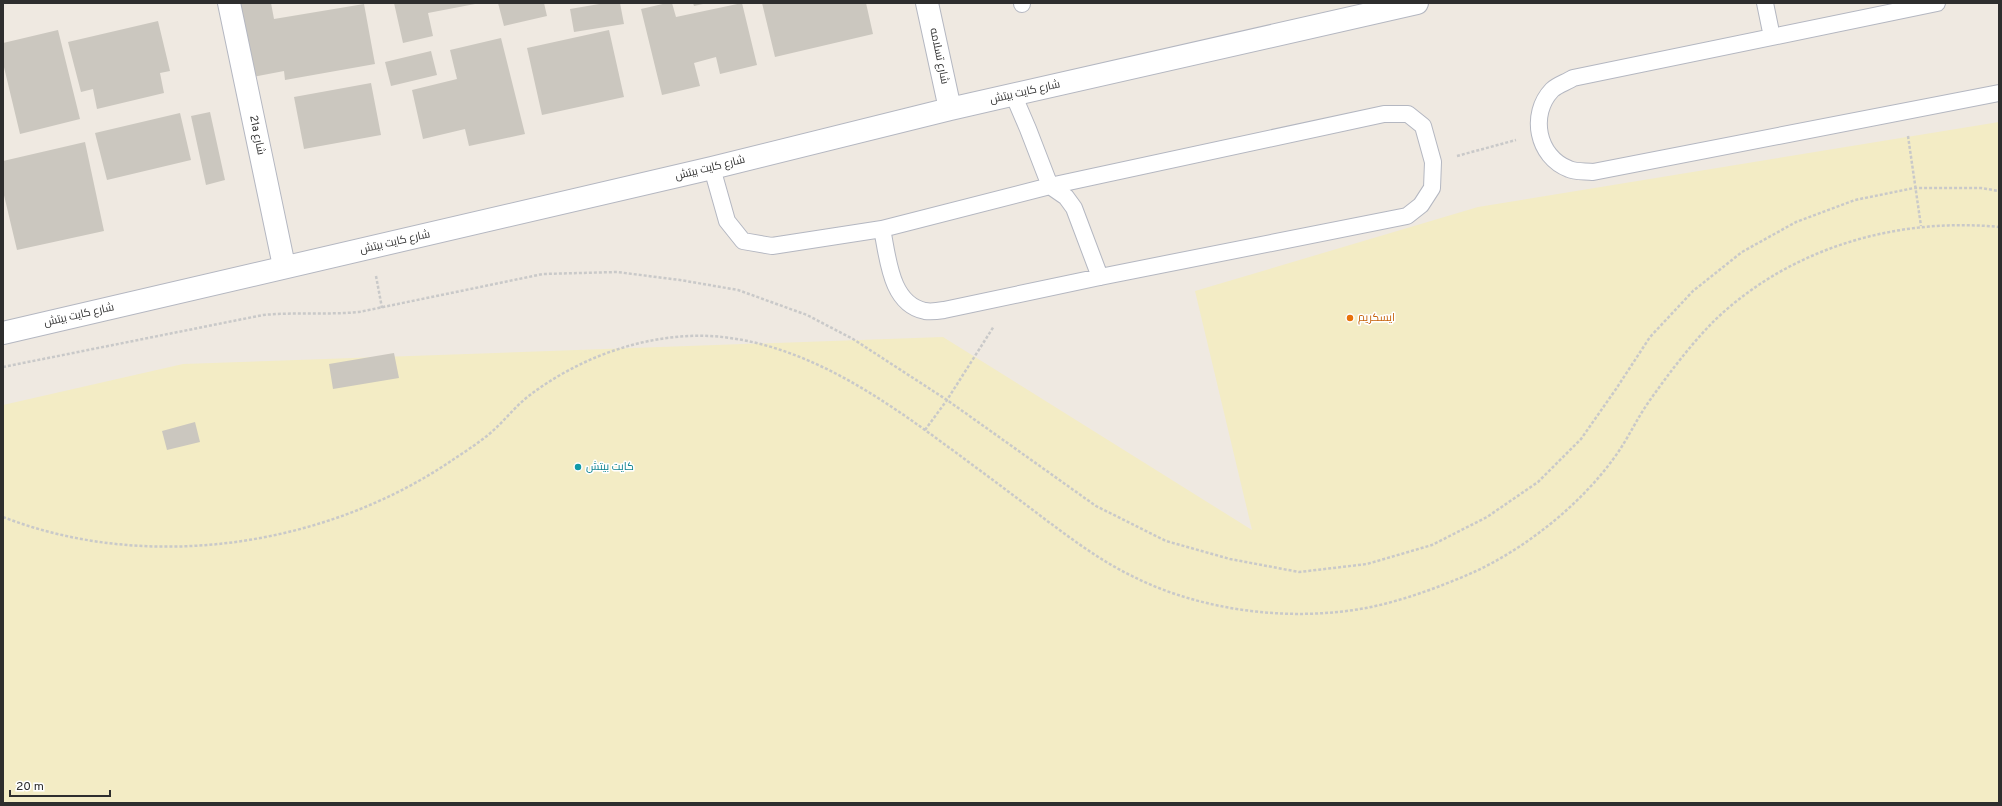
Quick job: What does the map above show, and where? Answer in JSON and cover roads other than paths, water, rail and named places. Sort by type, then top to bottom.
[{"type":"street","name":"21a شارع","points":[[229,3],[284,266]]},
{"type":"street","name":"شارع تسلامه","points":[[927,3],[950,109]]},
{"type":"street","name":"شارع كايت بيتش","points":[[3,333],[284,266],[371,248],[712,168],[1013,94],[1417,3]]},
{"type":"lane","points":[[1765,3],[1772,37]]},
{"type":"lane","points":[[1937,3],[1573,78],[1552,90],[1540,110],[1538,134],[1549,156],[1569,169],[1593,172],[1904,110],[1999,93]]},
{"type":"lane","points":[[1013,94],[1033,140],[1050,186],[1066,198],[1074,208],[1100,277]]},
{"type":"lane","points":[[712,168],[727,221],[743,241],[772,246],[882,229],[1050,186],[1384,114],[1408,114],[1423,126],[1433,162],[1432,188],[1421,205],[1407,216],[1100,277],[944,310],[925,311],[908,303],[896,289],[882,229]]},
{"type":"place","name":"ايسكريم","points":[[1350,318]]},
{"type":"place","name":"كايت بيتش","points":[[578,467]]}]
